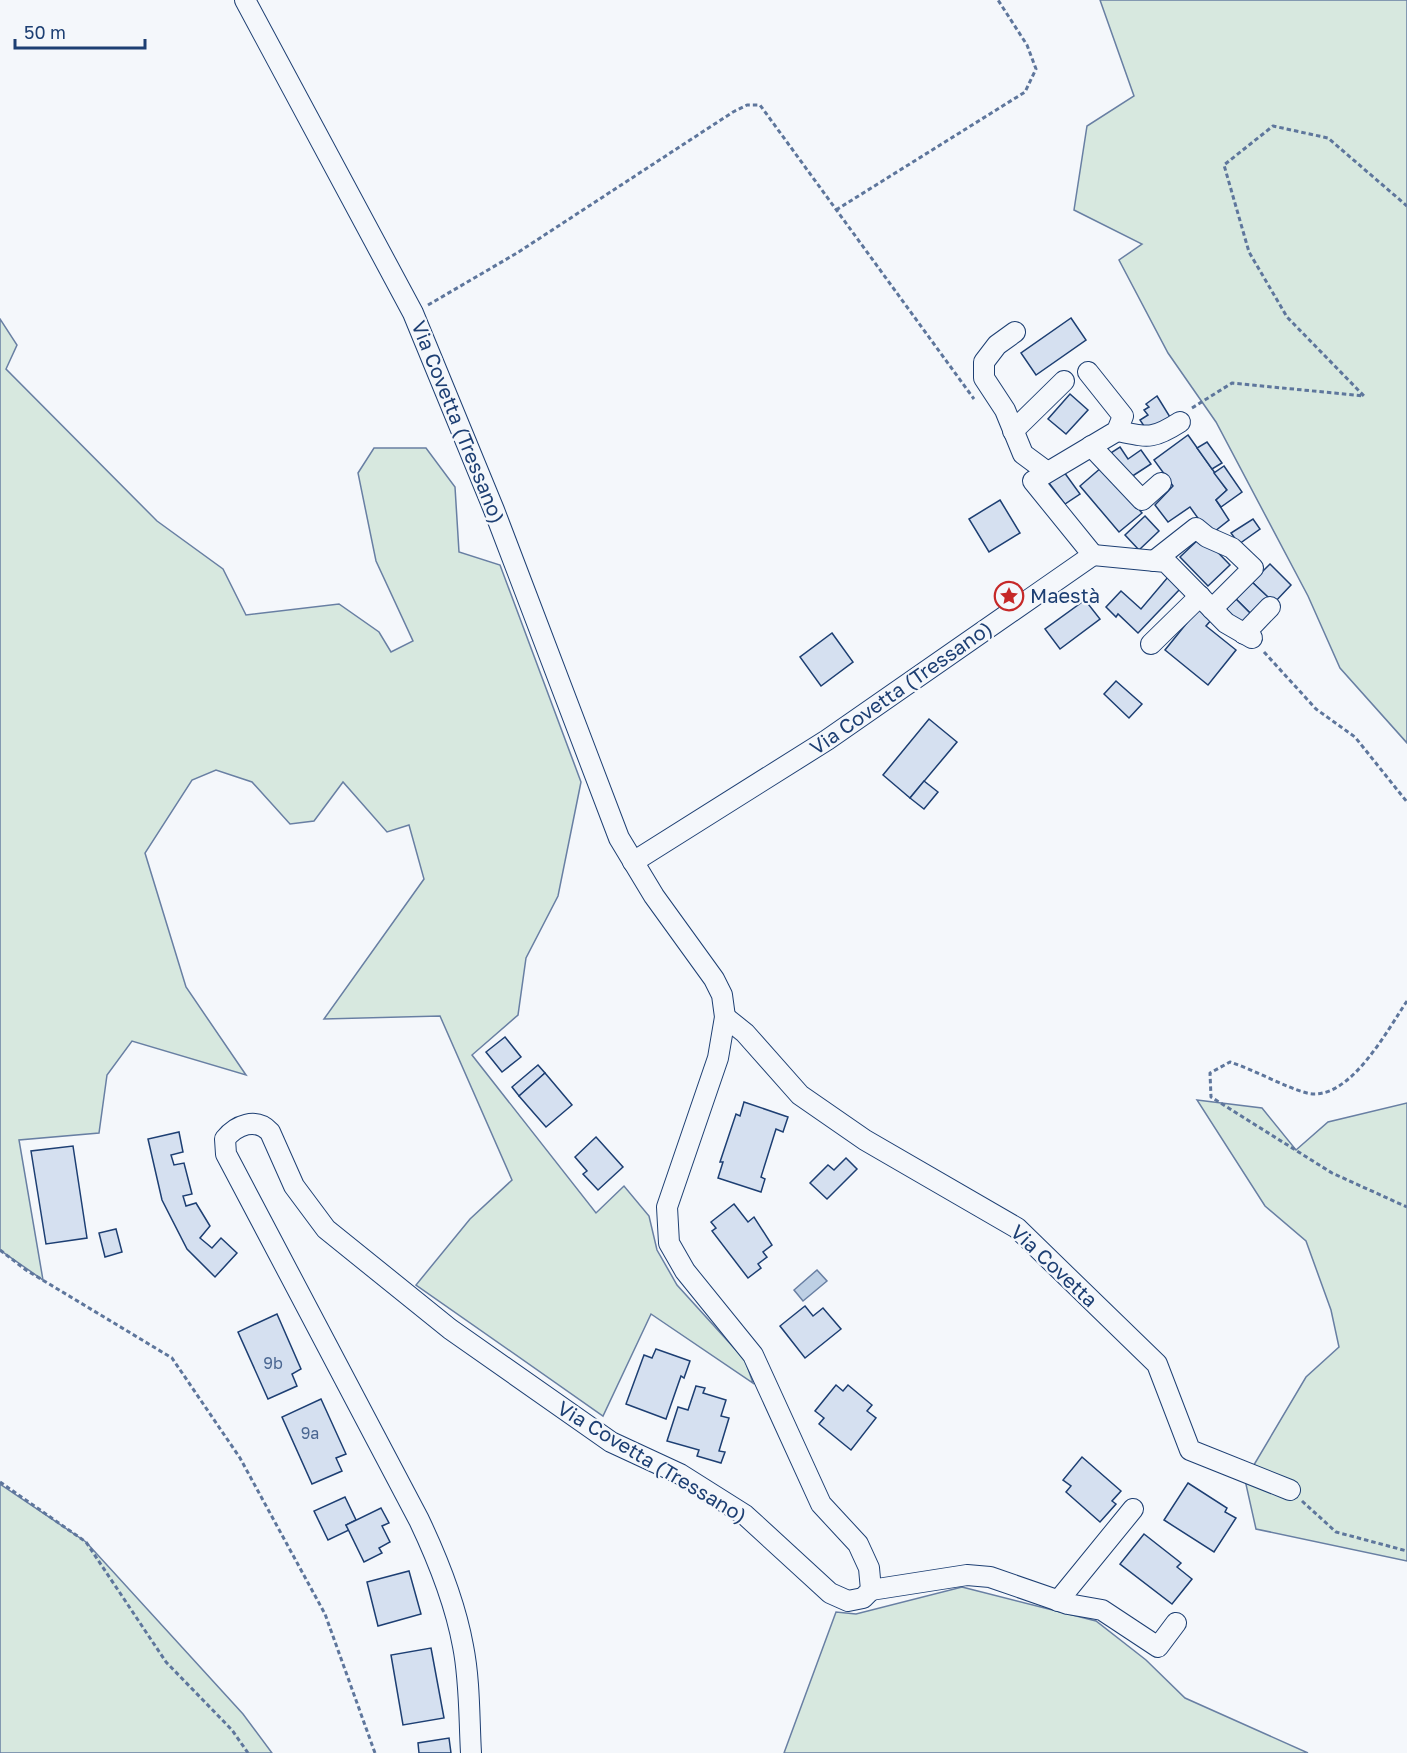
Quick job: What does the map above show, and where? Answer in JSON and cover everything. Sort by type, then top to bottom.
[{"type":"street","name":"Via Covetta (Tressano)","points":[[245,0],[413,313],[494,510],[619,838],[654,896],[714,979],[722,995],[725,1017],[718,1058],[667,1207],[669,1243],[684,1271],[753,1355],[821,1504],[858,1544],[869,1568],[872,1590],[863,1598],[848,1601],[830,1593],[745,1515],[680,1474],[611,1442],[450,1329],[326,1229],[294,1186],[270,1131],[259,1124],[248,1124],[230,1132],[225,1139],[226,1154],[419,1520],[444,1580],[464,1648],[471,1753]]},
{"type":"street","points":[[1015,332],[997,345],[984,362],[984,378],[1005,410],[1023,454],[1046,471]]},
{"type":"street","points":[[1088,372],[1123,416],[1117,431],[1046,471],[1033,481],[1093,555],[1166,562],[1226,623],[1248,636],[1270,607]]},
{"type":"street","points":[[1013,431],[1064,381]]},
{"type":"street","points":[[1117,431],[1159,436],[1186,415]]},
{"type":"street","points":[[1090,446],[1142,500],[1161,483]]},
{"type":"street","points":[[1151,644],[1253,568],[1232,548],[1207,537],[1196,528],[1154,561]]},
{"type":"street","name":"Via Covetta (Tressano)","points":[[633,862],[827,741],[1093,555]]},
{"type":"street","name":"Via Covetta","points":[[725,1017],[745,1033],[800,1095],[865,1140],[1017,1228],[1157,1364],[1190,1450],[1290,1490]]},
{"type":"street","points":[[1063,1602],[1133,1509]]},
{"type":"street","points":[[872,1590],[967,1575],[990,1577],[1063,1602],[1102,1610],[1158,1647],[1176,1623]]},
{"type":"path","points":[[836,210],[1025,92],[1036,69],[1026,45],[998,0]]},
{"type":"path","points":[[413,313],[518,253],[733,112],[747,105],[760,105],[977,403]]},
{"type":"path","points":[[1186,415],[1232,383],[1364,396],[1287,317],[1249,252],[1224,165],[1274,126],[1328,138],[1407,206]]},
{"type":"path","points":[[1248,636],[1316,709],[1355,737],[1407,802]]},
{"type":"path","points":[[1407,1001],[1367,1060],[1338,1089],[1309,1094],[1230,1062],[1210,1073],[1211,1097],[1332,1173],[1407,1207]]},
{"type":"path","points":[[0,1250],[26,1270],[172,1358],[240,1458],[325,1614],[375,1753]]},
{"type":"path","points":[[0,1482],[86,1542],[166,1662],[232,1730],[248,1753]]},
{"type":"path","points":[[1290,1490],[1336,1532],[1407,1551]]},
{"type":"shaded area","points":[[1100,0],[1407,0],[1407,743],[1340,668],[1308,596],[1216,422],[1168,353],[1119,260],[1142,244],[1074,210],[1087,126],[1134,96]]},
{"type":"shaded area","points":[[0,319],[17,345],[6,369],[157,521],[223,569],[246,615],[339,604],[379,632],[391,652],[413,641],[376,561],[358,473],[374,448],[426,448],[455,487],[459,552],[500,565],[581,782],[558,896],[526,958],[518,1015],[472,1055],[596,1213],[624,1186],[649,1216],[657,1250],[677,1285],[745,1360],[753,1383],[651,1314],[603,1416],[416,1285],[470,1219],[512,1180],[440,1016],[324,1019],[424,879],[409,825],[387,832],[343,782],[314,821],[290,824],[252,782],[216,770],[192,780],[145,853],[186,987],[246,1075],[132,1041],[107,1075],[99,1133],[19,1140],[43,1280],[0,1250]]},
{"type":"shaded area","points":[[1197,1100],[1262,1108],[1296,1150],[1328,1122],[1407,1103],[1407,1561],[1256,1529],[1245,1480],[1306,1377],[1339,1347],[1331,1310],[1306,1241],[1265,1206]]},
{"type":"shaded area","points":[[0,1484],[86,1542],[243,1714],[272,1753],[0,1753]]},
{"type":"shaded area","points":[[962,1587],[1096,1621],[1146,1660],[1185,1698],[1308,1753],[784,1753],[836,1612],[856,1614]]},
{"type":"water","points":[[817,1270],[827,1281],[803,1301],[794,1290]]},
{"type":"building","points":[[1071,318],[1086,340],[1036,375],[1021,353]]},
{"type":"building","points":[[1070,394],[1088,410],[1066,434],[1048,419]]},
{"type":"building","points":[[1157,396],[1170,417],[1148,432],[1140,420],[1148,415],[1144,410],[1149,407],[1146,404]]},
{"type":"building","points":[[1188,435],[1227,490],[1216,500],[1229,520],[1210,535],[1190,507],[1168,522],[1155,505],[1173,486],[1154,460]]},
{"type":"building","points":[[1207,442],[1222,463],[1212,469],[1197,448]]},
{"type":"building","points":[[1120,447],[1128,459],[1141,450],[1151,464],[1131,477],[1106,456]]},
{"type":"building","points":[[1224,466],[1242,492],[1221,507],[1216,500],[1227,490],[1214,473]]},
{"type":"building","points":[[1102,467],[1142,513],[1119,532],[1080,486]]},
{"type":"building","points":[[1064,472],[1080,494],[1065,504],[1049,483]]},
{"type":"building","points":[[1000,500],[1020,533],[989,552],[969,519]]},
{"type":"building","points":[[1145,516],[1159,531],[1139,550],[1125,535]]},
{"type":"building","points":[[1253,519],[1260,529],[1239,544],[1231,533]]},
{"type":"building","points":[[1202,536],[1230,565],[1208,586],[1180,557]]},
{"type":"building","points":[[1270,564],[1291,585],[1274,603],[1252,582]]},
{"type":"building","points":[[1168,577],[1180,589],[1138,633],[1118,614],[1116,617],[1106,607],[1121,591],[1141,609]]},
{"type":"building","points":[[1252,582],[1269,598],[1252,615],[1236,599]]},
{"type":"building","points":[[1236,599],[1252,615],[1242,625],[1226,609]]},
{"type":"building","points":[[1085,600],[1100,619],[1060,649],[1045,629]]},
{"type":"building","points":[[1199,608],[1212,619],[1206,626],[1236,650],[1208,685],[1165,650]]},
{"type":"building","points":[[832,633],[853,662],[821,686],[800,657]]},
{"type":"building","points":[[1116,681],[1142,704],[1129,718],[1104,694]]},
{"type":"building","points":[[929,719],[957,742],[910,798],[883,775]]},
{"type":"building","points":[[924,781],[938,792],[924,809],[910,798]]},
{"type":"building","points":[[505,1037],[521,1057],[502,1072],[486,1052]]},
{"type":"building","points":[[538,1065],[545,1073],[519,1096],[512,1087]]},
{"type":"building","points":[[545,1073],[572,1105],[546,1127],[519,1096]]},
{"type":"building","points":[[744,1102],[788,1117],[783,1132],[776,1129],[761,1177],[765,1179],[761,1192],[718,1178],[723,1162],[720,1162],[736,1114],[740,1116]]},
{"type":"building","points":[[179,1132],[183,1152],[171,1155],[174,1165],[184,1163],[192,1194],[183,1196],[186,1206],[196,1203],[210,1226],[200,1238],[212,1248],[221,1238],[237,1253],[215,1277],[187,1249],[162,1200],[148,1139]]},
{"type":"building","points":[[596,1137],[623,1167],[598,1190],[583,1174],[587,1171],[575,1157]]},
{"type":"building","points":[[73,1146],[87,1238],[46,1244],[31,1151]]},
{"type":"building","points":[[846,1158],[857,1169],[827,1199],[810,1183],[828,1165],[834,1170]]},
{"type":"building","points":[[734,1204],[748,1222],[754,1217],[772,1245],[763,1252],[767,1257],[758,1264],[761,1268],[748,1278],[712,1231],[716,1228],[711,1222]]},
{"type":"building","points":[[116,1229],[122,1252],[105,1257],[99,1233]]},
{"type":"building","points":[[805,1306],[813,1316],[823,1308],[841,1329],[805,1358],[780,1326]]},
{"type":"building","points":[[277,1314],[301,1369],[292,1374],[297,1386],[268,1399],[238,1332]]},
{"type":"building","points":[[656,1349],[690,1361],[684,1378],[681,1376],[666,1419],[626,1404],[644,1355],[652,1358]]},
{"type":"building","points":[[836,1385],[843,1391],[848,1385],[872,1405],[867,1411],[876,1418],[851,1450],[819,1424],[824,1418],[815,1411]]},
{"type":"building","points":[[696,1386],[705,1388],[703,1393],[726,1400],[721,1416],[729,1418],[719,1451],[725,1452],[721,1463],[697,1456],[699,1450],[667,1441],[678,1407],[688,1410]]},
{"type":"building","points":[[321,1399],[346,1454],[336,1458],[342,1471],[312,1484],[282,1417]]},
{"type":"building","points":[[1082,1457],[1121,1491],[1112,1501],[1116,1504],[1100,1522],[1066,1492],[1071,1486],[1063,1480]]},
{"type":"building","points":[[1188,1483],[1227,1508],[1225,1512],[1236,1518],[1214,1552],[1164,1520]]},
{"type":"building","points":[[345,1497],[356,1520],[346,1525],[349,1530],[328,1540],[314,1511]]},
{"type":"building","points":[[381,1508],[389,1523],[382,1526],[390,1542],[379,1548],[382,1553],[364,1562],[346,1525]]},
{"type":"building","points":[[1144,1534],[1181,1563],[1177,1567],[1192,1579],[1172,1604],[1120,1564]]},
{"type":"building","points":[[409,1571],[421,1614],[378,1626],[367,1582]]},
{"type":"building","points":[[431,1648],[444,1718],[403,1725],[391,1655]]},
{"type":"building","points":[[449,1738],[451,1753],[419,1753],[418,1743]]},
{"type":"place","name":"Maestà","points":[[1009,596]]}]
